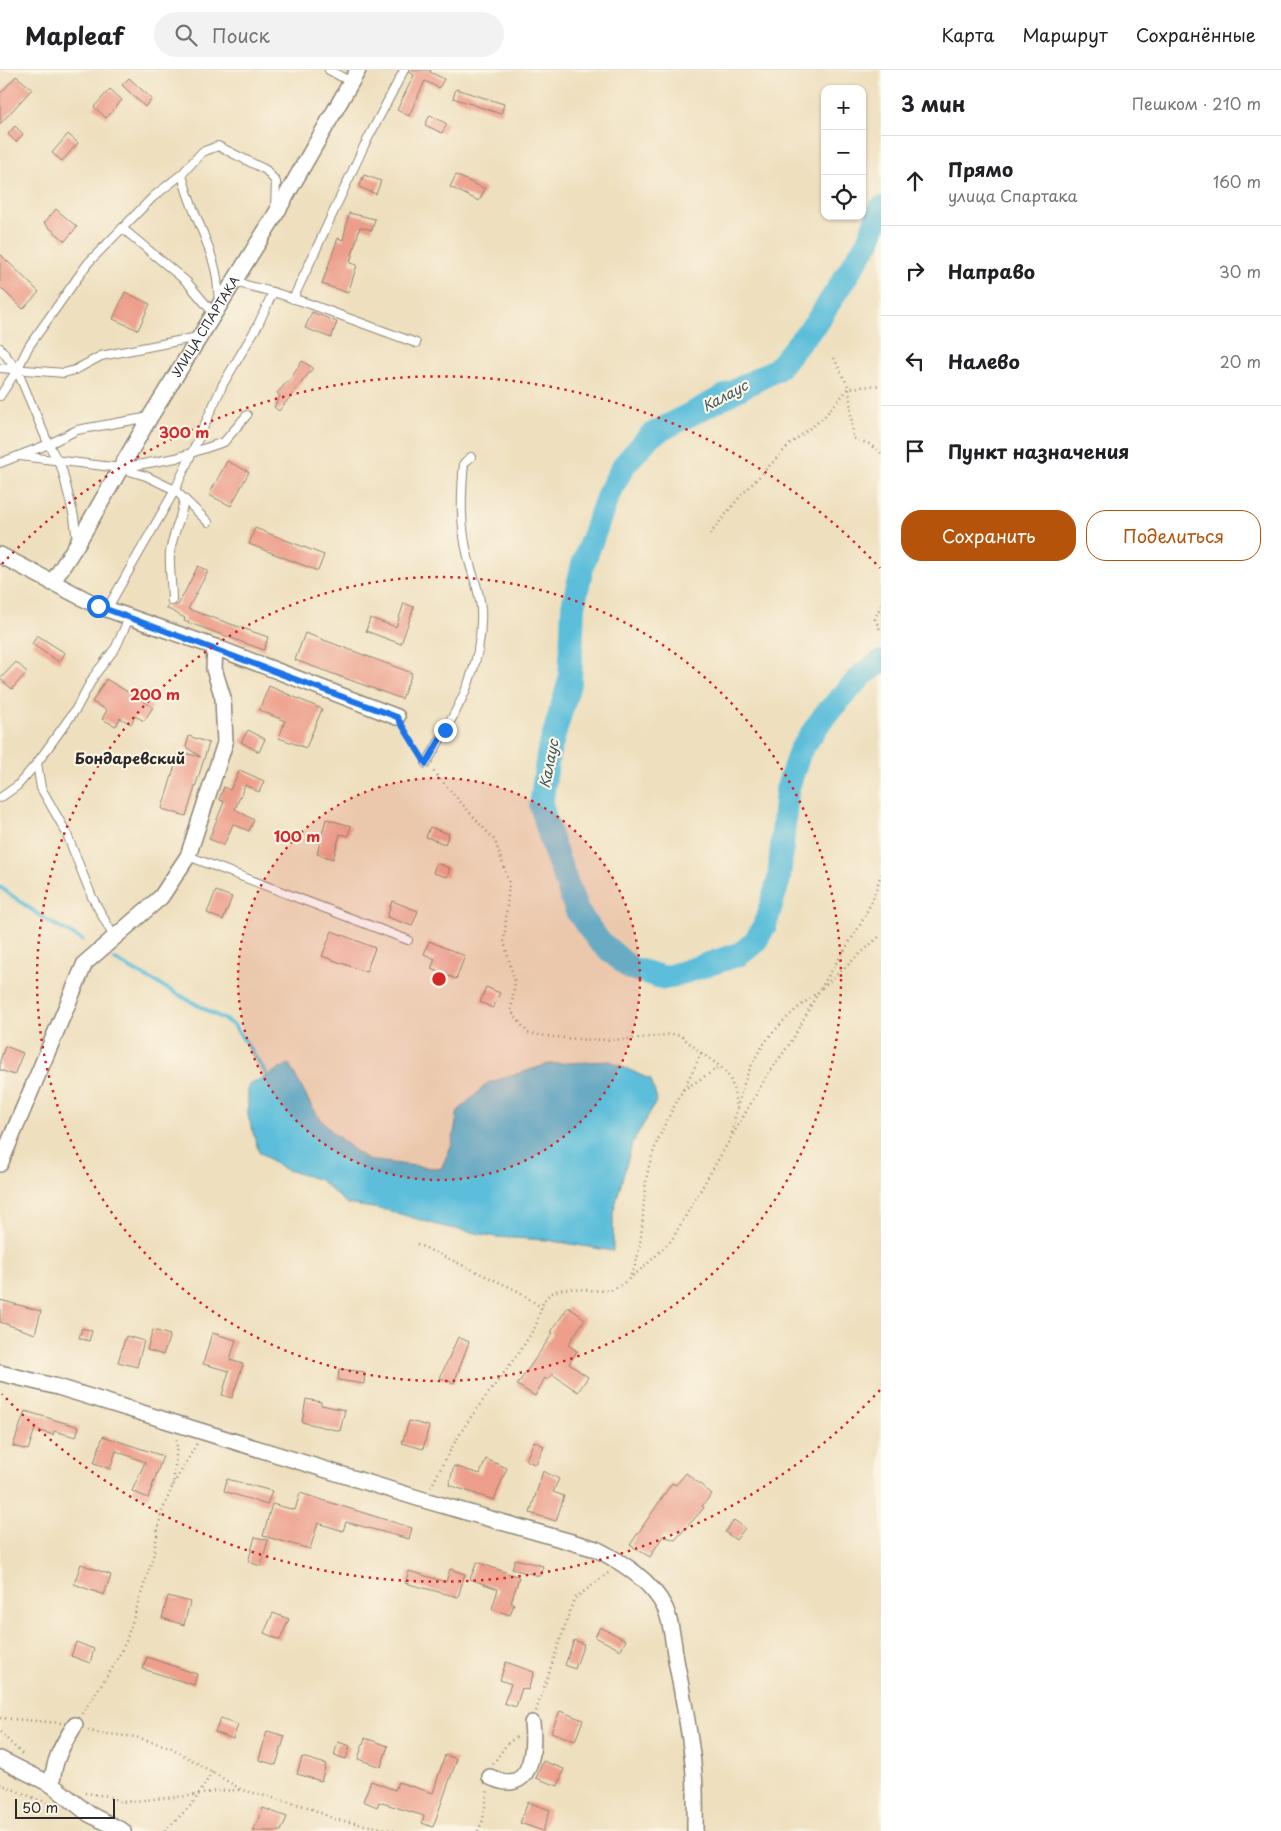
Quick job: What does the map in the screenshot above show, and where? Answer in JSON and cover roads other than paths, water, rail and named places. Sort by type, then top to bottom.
[{"type":"street","name":"УЛИЦА СПАРТАКА","points":[[52,584],[78,544],[150,417],[274,217],[354,76]]},
{"type":"street","points":[[0,554],[52,584],[107,609],[215,647],[397,717]]},
{"type":"street","points":[[0,1164],[77,978],[85,963],[161,896],[188,856],[225,743],[223,698],[214,669],[215,647]]},
{"type":"street","points":[[0,1373],[171,1421],[424,1500],[596,1549],[618,1560],[637,1574],[649,1588],[664,1607],[669,1622],[694,1774],[695,1831]]},
{"type":"street","points":[[490,1777],[500,1782],[512,1783],[524,1777],[531,1762],[534,1746],[532,1723]]},
{"type":"street","points":[[58,1795],[53,1768],[60,1749],[75,1725]]},
{"type":"street","points":[[0,1759],[89,1814],[123,1831]]},
{"type":"lane","points":[[329,70],[354,76]]},
{"type":"lane","points":[[293,298],[364,146],[404,70]]},
{"type":"lane","points":[[0,396],[17,370],[29,346],[88,263],[152,197],[182,174],[202,152],[218,146],[266,170],[276,182],[274,217]]},
{"type":"lane","points":[[182,174],[187,198],[216,272],[217,310]]},
{"type":"lane","points":[[122,228],[187,282],[217,310]]},
{"type":"lane","points":[[234,282],[293,298],[416,343]]},
{"type":"lane","points":[[107,609],[175,490],[223,384],[258,325],[273,292]]},
{"type":"lane","points":[[0,368],[64,373],[75,370],[101,356],[200,336]]},
{"type":"lane","points":[[0,348],[17,370],[57,460],[74,517],[78,544]]},
{"type":"lane","points":[[121,468],[190,454],[224,442],[246,415]]},
{"type":"lane","points":[[0,462],[49,444],[77,430],[150,417]]},
{"type":"lane","points":[[20,456],[121,468],[146,476],[175,490],[208,522]]},
{"type":"lane","points":[[426,764],[460,705],[474,675],[480,644],[481,609],[463,533],[462,514],[464,463],[471,457]]},
{"type":"lane","points":[[172,601],[170,554],[184,500]]},
{"type":"lane","points":[[0,798],[17,786],[37,763],[76,709],[94,676],[116,647],[129,618]]},
{"type":"lane","points":[[37,763],[41,788],[66,832],[92,898],[114,937]]},
{"type":"lane","points":[[188,856],[408,940]]},
{"type":"water","points":[[610,1061],[651,1080],[657,1100],[632,1144],[613,1213],[613,1251],[546,1240],[496,1237],[441,1226],[386,1210],[347,1204],[320,1180],[284,1169],[259,1152],[248,1116],[248,1086],[289,1064],[314,1111],[333,1133],[367,1160],[441,1169],[452,1144],[458,1111],[488,1083],[549,1064]]},
{"type":"waterway","name":"Калаус","points":[[881,208],[868,242],[818,320],[777,369],[651,435],[624,465],[608,495],[583,564],[573,606],[570,680],[548,755],[541,805],[554,849],[577,911],[599,941],[630,968],[665,978],[740,954],[755,942],[765,925],[779,879],[787,790],[800,751],[824,716],[863,674],[881,662]]},
{"type":"waterway","points":[[0,887],[43,918],[82,940]]},
{"type":"waterway","points":[[115,960],[234,1025],[270,1079]]},
{"type":"district","name":"Бондаревский","points":[[130,759]]}]
